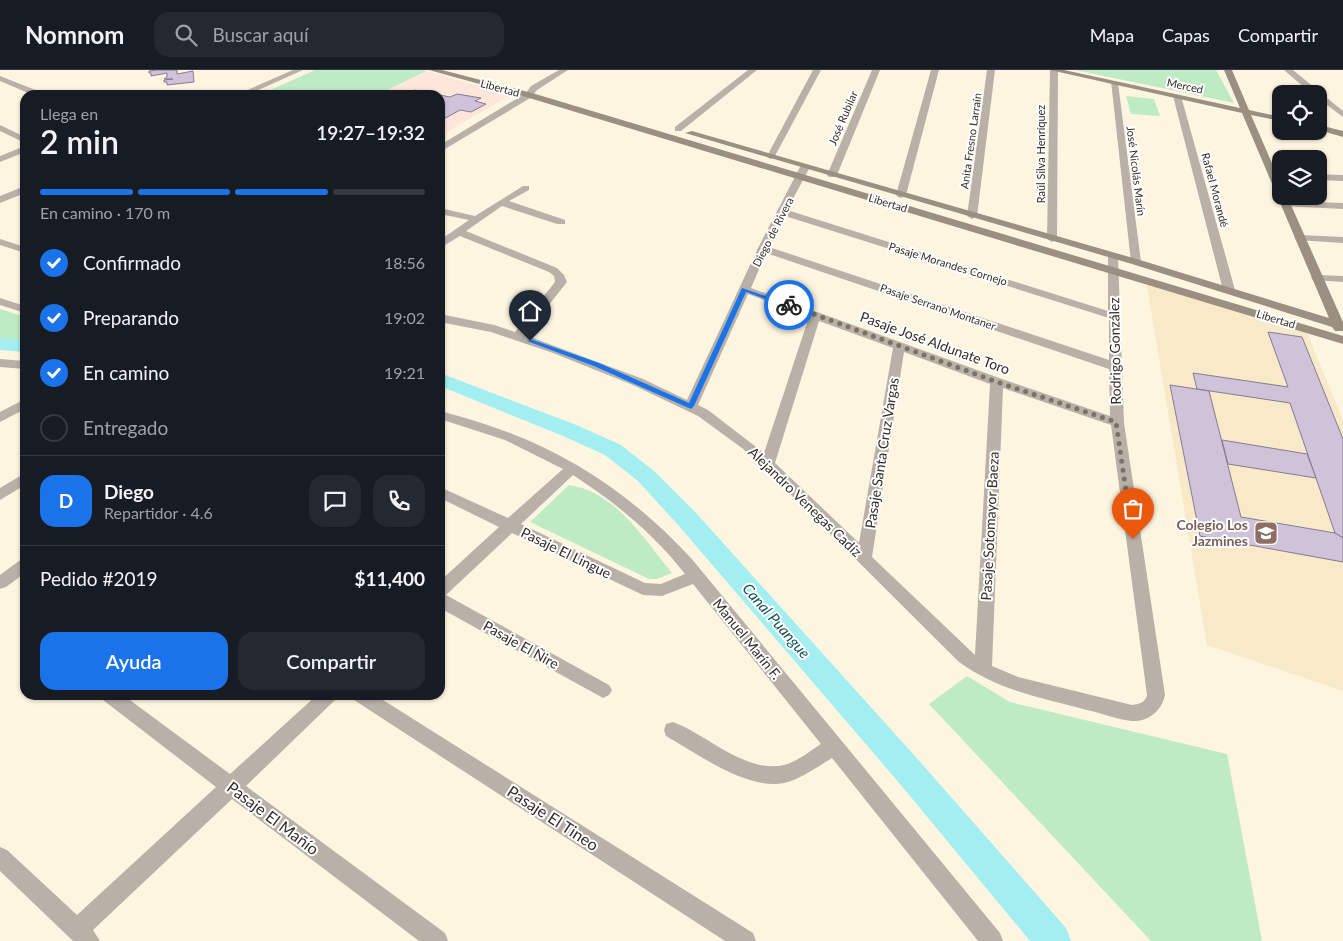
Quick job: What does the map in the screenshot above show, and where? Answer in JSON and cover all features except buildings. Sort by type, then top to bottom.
[{"type":"street","points":[[252,90],[298,70]]},
{"type":"street","name":"Libertad","points":[[433,70],[639,118]]},
{"type":"street","name":"Libertad","points":[[469,70],[531,92],[1113,263],[1343,339]]},
{"type":"street","points":[[445,146],[564,70]]},
{"type":"street","points":[[678,130],[753,70]]},
{"type":"street","points":[[771,156],[817,70]]},
{"type":"street","name":"José Rubilar","points":[[832,175],[876,70]]},
{"type":"street","points":[[902,195],[934,70]]},
{"type":"street","name":"Anita Fresno Larraín","points":[[972,216],[991,70]]},
{"type":"street","name":"Merced","points":[[1054,70],[1272,117]]},
{"type":"street","name":"Raúl Silva Henríquez","points":[[1052,239],[1054,70]]},
{"type":"street","points":[[1228,70],[1272,164]]},
{"type":"street","points":[[1288,70],[1307,85]]},
{"type":"street","points":[[0,78],[28,90]]},
{"type":"street","name":"José Nicolás Marín","points":[[1114,83],[1136,262]]},
{"type":"street","name":"Rafael Morandé","points":[[1177,96],[1229,290]]},
{"type":"street","points":[[1327,102],[1343,115]]},
{"type":"street","name":"Libertad","points":[[668,127],[771,156],[803,172],[832,175],[1052,239],[1113,263],[1136,262],[1341,325]]},
{"type":"street","points":[[0,128],[20,138]]},
{"type":"street","points":[[1327,130],[1343,134]]},
{"type":"street","points":[[0,159],[20,151]]},
{"type":"street","name":"Diego de Rivera","points":[[691,406],[763,248],[803,172]]},
{"type":"street","points":[[1327,177],[1343,178]]},
{"type":"street","points":[[445,242],[502,202],[526,188]]},
{"type":"street","points":[[0,200],[20,191]]},
{"type":"street","points":[[11,195],[20,198]]},
{"type":"street","points":[[502,202],[561,222]]},
{"type":"street","points":[[1327,204],[1343,206]]},
{"type":"street","points":[[1286,205],[1317,278],[1341,325],[1343,339]]},
{"type":"street","points":[[445,212],[477,219]]},
{"type":"street","name":"Pasaje Morandes Cornejo","points":[[782,212],[1114,316]]},
{"type":"street","points":[[459,232],[553,270],[559,275],[560,282],[517,337]]},
{"type":"street","points":[[1300,238],[1343,240]]},
{"type":"street","points":[[0,242],[20,248]]},
{"type":"street","name":"Pasaje Serrano Montaner","points":[[763,248],[1114,366]]},
{"type":"street","name":"Rodrigo González","points":[[1113,263],[1116,422],[1156,695],[1155,701],[1147,710]]},
{"type":"street","points":[[1317,278],[1343,279]]},
{"type":"street","name":"Pasaje José Aldunate Toro","points":[[744,289],[997,382],[1116,422]]},
{"type":"street","points":[[0,301],[20,308]]},
{"type":"street","points":[[768,464],[816,315]]},
{"type":"street","name":"Alejandro Venegas Cadíz","points":[[445,319],[517,337],[596,365],[691,406],[724,428],[768,464],[949,643],[983,670],[1015,684],[1123,711],[1132,713],[1147,710]]},
{"type":"street","name":"Pasaje Santa Cruz Vargas","points":[[864,560],[899,346]]},
{"type":"street","points":[[0,363],[20,365]]},
{"type":"street","name":"Pasaje Sotomayor Baeza","points":[[983,670],[997,382]]},
{"type":"street","points":[[0,418],[20,406]]},
{"type":"street","name":"Manuel Marín F.","points":[[445,417],[506,435],[572,468],[602,485],[645,519],[666,540],[696,576],[992,941]]},
{"type":"street","points":[[445,586],[572,468]]},
{"type":"street","points":[[0,494],[20,481]]},
{"type":"street","name":"Pasaje El Lingue","points":[[445,494],[642,589],[662,590],[696,576]]},
{"type":"street","points":[[0,583],[20,569]]},
{"type":"street","name":"Pasaje El Ñire","points":[[445,603],[603,690]]},
{"type":"street","name":"Pasaje El Mañío","points":[[116,700],[436,941]]},
{"type":"street","points":[[0,856],[83,936],[231,786],[324,700]]},
{"type":"street","name":"Pasaje El Tineo","points":[[368,700],[745,941]]},
{"type":"street","points":[[673,730],[746,770],[768,776],[786,774],[834,746]]},
{"type":"shaded area","points":[[426,71],[511,95],[445,133],[445,90],[387,90]]},
{"type":"shaded area","name":"Colegio Los Jazmines","points":[[1146,281],[1304,326],[1343,420],[1343,691],[1207,645]]},
{"type":"green space","points":[[315,70],[426,71],[387,90],[270,90]]},
{"type":"green space","points":[[1075,70],[1216,70],[1234,103]]},
{"type":"green space","points":[[1126,96],[1154,99],[1160,116],[1131,114]]},
{"type":"green space","points":[[0,309],[20,315],[20,342],[0,340]]},
{"type":"green space","points":[[569,485],[586,489],[615,507],[628,519],[672,573],[657,579],[649,579],[530,522]]},
{"type":"green space","points":[[967,676],[1010,702],[1227,754],[1262,941],[1151,941],[929,704]]},
{"type":"waterway","name":"Canal Puangue","points":[[0,344],[20,346]]},
{"type":"waterway","name":"Canal Puangue","points":[[445,381],[571,431],[613,450],[646,476],[688,520],[911,774],[1053,941]]},
{"type":"way so far","points":[[789,305],[997,382],[1116,422],[1133,539]]},
{"type":"place","name":"Colegio Los Jazmines","points":[[1266,533]]},
{"type":"route","points":[[530,341],[596,365],[691,406],[744,289],[789,305]]}]
